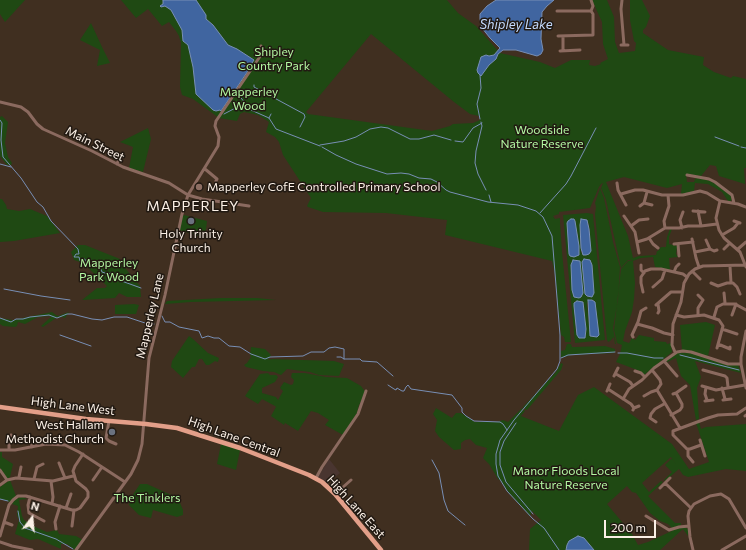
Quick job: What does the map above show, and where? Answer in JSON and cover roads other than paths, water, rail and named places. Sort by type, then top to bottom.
[{"type":"main road","name":"High Lane West","points":[[0,407],[109,421],[144,423]]},
{"type":"main road","name":"High Lane Central","points":[[144,423],[177,428],[199,434],[316,478]]},
{"type":"main road","name":"High Lane East","points":[[316,478],[336,495],[381,550]]},
{"type":"street","points":[[558,36],[593,35],[593,14],[591,10],[594,6],[591,0]]},
{"type":"street","points":[[622,0],[620,8],[624,45]]},
{"type":"street","points":[[557,11],[591,10]]},
{"type":"street","points":[[562,36],[562,51],[579,49]]},
{"type":"street","name":"Mapperley Lane","points":[[76,550],[125,482],[136,465],[140,455],[149,358],[165,295],[182,214],[188,195],[216,150],[219,141],[215,126],[216,120],[261,54],[261,46]]},
{"type":"street","name":"Main Street","points":[[0,102],[21,107],[28,112],[43,129],[128,169],[166,181],[188,195],[249,206]]},
{"type":"street","points":[[117,164],[120,156]]},
{"type":"street","points":[[205,169],[217,179],[216,181]]},
{"type":"street","points":[[687,175],[709,179],[715,182],[732,195],[734,203]]},
{"type":"street","points":[[618,186],[623,201],[626,205]]},
{"type":"street","points":[[621,194],[635,190],[658,195],[682,195],[700,191],[707,193],[720,202],[741,204],[746,207]]},
{"type":"street","points":[[640,206],[644,203],[648,192]]},
{"type":"street","points":[[665,228],[664,221],[669,206],[668,195]]},
{"type":"street","points":[[675,352],[672,345],[673,324],[681,302],[684,283],[687,277],[692,271],[699,267],[746,266],[738,249],[722,236],[717,224],[716,214],[720,202]]},
{"type":"street","points":[[644,203],[652,205]]},
{"type":"street","points":[[693,211],[705,212]]},
{"type":"street","points":[[698,211],[701,226]]},
{"type":"street","points":[[682,228],[680,220],[683,212]]},
{"type":"street","points":[[625,218],[635,232],[638,251]]},
{"type":"street","points":[[631,226],[639,220],[648,219]]},
{"type":"street","points":[[722,236],[739,223],[734,221]]},
{"type":"street","points":[[637,242],[649,238],[665,228],[682,228],[688,226],[717,224]]},
{"type":"street","points":[[649,238],[658,249]]},
{"type":"street","points":[[678,254],[676,244],[693,240],[699,267]]},
{"type":"street","points":[[706,240],[710,249]]},
{"type":"street","points":[[738,249],[746,242]]},
{"type":"street","points":[[724,249],[730,243]]},
{"type":"street","points":[[695,252],[710,249],[714,251],[717,250]]},
{"type":"street","points":[[674,272],[679,264]]},
{"type":"street","points":[[641,265],[641,270],[644,273]]},
{"type":"street","points":[[730,266],[732,283]]},
{"type":"street","points":[[642,292],[641,281],[644,273],[652,268],[674,272],[687,277]]},
{"type":"street","points":[[653,287],[662,279],[665,270]]},
{"type":"street","points":[[692,271],[696,277],[700,279]]},
{"type":"street","points":[[711,283],[715,286],[732,283],[740,288],[740,294]]},
{"type":"street","points":[[658,314],[659,311],[657,304],[670,292],[682,292]]},
{"type":"street","points":[[724,294],[725,303]]},
{"type":"street","points":[[698,295],[705,299],[698,308],[698,315]]},
{"type":"street","points":[[714,317],[717,306],[725,303],[736,304],[746,310]]},
{"type":"street","points":[[733,315],[736,304]]},
{"type":"street","points":[[633,338],[632,335],[637,324],[640,310],[646,308]]},
{"type":"street","points":[[676,315],[682,317],[698,315],[718,319],[722,322],[718,346],[730,349],[730,347]]},
{"type":"street","points":[[637,324],[672,335]]},
{"type":"street","points":[[722,329],[735,332]]},
{"type":"street","points":[[713,400],[706,401],[704,387],[714,390],[728,387],[746,386],[741,364],[746,331]]},
{"type":"street","points":[[623,399],[629,389],[675,352],[689,352],[728,364],[741,364]]},
{"type":"street","points":[[664,361],[677,376]]},
{"type":"street","points":[[618,368],[614,375],[630,382],[633,386]]},
{"type":"street","points":[[644,396],[657,390],[660,386],[661,381],[652,370]]},
{"type":"street","points":[[635,371],[641,373],[645,377]]},
{"type":"street","points":[[705,372],[725,376],[727,378],[728,387]]},
{"type":"street","points":[[610,384],[607,390],[623,399],[634,409],[640,406]]},
{"type":"street","points":[[671,415],[680,410],[684,405],[675,394],[682,387],[686,386]]},
{"type":"street","points":[[722,388],[724,400],[730,399]]},
{"type":"street","points":[[657,390],[664,404],[680,428]]},
{"type":"street","points":[[316,478],[358,414],[366,391]]},
{"type":"street","points":[[650,416],[655,409],[664,404]]},
{"type":"street","points":[[692,462],[688,459],[688,449],[673,435],[674,430],[718,415],[735,415],[746,408]]},
{"type":"street","points":[[742,411],[745,416]]},
{"type":"street","points":[[646,415],[650,416],[656,422]]},
{"type":"street","points":[[109,421],[106,437],[108,440],[116,444]]},
{"type":"street","points":[[10,450],[9,442],[11,435]]},
{"type":"street","points":[[30,439],[32,447]]},
{"type":"street","points":[[700,440],[703,454]]},
{"type":"street","points":[[0,450],[10,450],[46,444],[68,446],[83,454],[125,482]]},
{"type":"street","points":[[688,449],[701,445]]},
{"type":"street","points":[[0,536],[9,505],[13,500],[20,496],[30,497],[74,510],[81,507],[88,497],[88,492],[77,483],[73,476],[74,468],[83,454]]},
{"type":"street","points":[[59,463],[65,478]]},
{"type":"street","points":[[34,479],[37,467],[43,464]]},
{"type":"street","points":[[19,477],[21,467]]},
{"type":"street","points":[[93,479],[102,467]]},
{"type":"street","points":[[0,470],[7,480]]},
{"type":"street","points":[[0,485],[7,480],[19,477],[50,481],[73,476]]},
{"type":"street","points":[[660,488],[670,478]]},
{"type":"street","points":[[336,495],[351,480]]},
{"type":"street","points":[[50,481],[53,497],[52,504]]},
{"type":"street","points":[[665,483],[691,508]]},
{"type":"street","points":[[693,550],[688,516],[691,508],[696,503],[710,496],[715,494],[727,497],[746,528]]},
{"type":"street","points":[[66,508],[70,495]]},
{"type":"street","points":[[30,497],[28,505],[29,513],[42,521]]},
{"type":"street","points":[[56,527],[55,522],[60,506]]},
{"type":"street","points":[[72,526],[74,510]]},
{"type":"street","points":[[646,516],[669,530],[689,526]]},
{"type":"street","points":[[4,522],[13,526]]},
{"type":"street","points":[[724,550],[746,536]]},
{"type":"street","points":[[0,542],[32,550]]},
{"type":"water","points":[[163,0],[196,0],[206,15],[206,19],[213,25],[228,45],[254,60],[221,111],[213,110],[196,94],[193,67],[188,45],[183,41],[182,30],[171,10],[165,6],[160,6],[163,4]]},
{"type":"water","name":"Shipley Lake","points":[[496,0],[554,0],[542,12],[541,39],[543,50],[541,54],[537,56],[516,50],[503,50],[498,54],[496,59],[489,65],[481,76],[477,70],[481,57],[486,55],[494,55],[500,48],[482,28],[480,19],[480,14],[487,6]]},
{"type":"water","points":[[571,219],[574,219],[575,221],[579,246],[579,255],[574,257],[570,256],[569,254],[567,223]]},
{"type":"water","points":[[581,219],[587,220],[589,229],[591,251],[586,255],[583,255],[581,248]]},
{"type":"water","points":[[584,259],[590,260],[592,265],[594,293],[592,297],[585,294],[582,262]]},
{"type":"water","points":[[573,260],[580,261],[583,293],[579,298],[574,297],[572,290],[571,265]]},
{"type":"water","points":[[588,300],[595,302],[599,335],[597,337],[590,336]]},
{"type":"water","points":[[577,301],[583,302],[586,329],[585,338],[579,338],[577,335],[574,303]]},
{"type":"water","points":[[578,536],[584,538],[594,550],[566,550],[569,541]]},
{"type":"waterway","points":[[480,75],[481,88],[477,104],[480,119]]},
{"type":"waterway","points":[[254,85],[254,87],[304,114],[305,117],[300,127]]},
{"type":"waterway","points":[[241,98],[251,110],[269,118],[276,129],[320,146]]},
{"type":"waterway","points":[[224,114],[245,103]]},
{"type":"waterway","points":[[269,118],[271,114]]},
{"type":"waterway","points":[[0,120],[2,123],[1,140],[3,157],[21,178],[37,202],[43,207],[51,221],[78,249],[79,254],[76,254],[74,257],[79,257],[80,261],[85,259],[87,264],[92,266],[94,264],[99,265],[102,272],[108,274],[111,273],[116,279],[141,288]]},
{"type":"waterway","points":[[481,122],[482,126],[476,151],[475,163],[478,174],[486,190]]},
{"type":"waterway","points":[[455,141],[463,142],[473,128],[482,123]]},
{"type":"waterway","points":[[320,145],[344,141],[356,137],[370,129],[381,127],[388,128],[410,139],[419,139],[434,135],[451,140]]},
{"type":"waterway","points":[[540,213],[566,184],[596,128]]},
{"type":"waterway","points":[[715,137],[739,146]]},
{"type":"waterway","points":[[322,147],[356,164],[387,174],[401,173],[419,178],[431,179],[450,192],[488,202],[518,205],[536,211],[543,217],[552,236],[560,335],[560,361],[557,369],[514,420],[500,440],[496,454],[496,464],[498,476],[507,491],[533,519],[544,528],[559,550]]},
{"type":"waterway","points":[[741,147],[746,148]]},
{"type":"waterway","points":[[0,164],[11,167]]},
{"type":"waterway","points":[[489,195],[491,202]]},
{"type":"waterway","points":[[4,289],[70,300]]},
{"type":"waterway","points":[[0,318],[11,322],[16,319],[30,317],[49,315],[57,318],[67,314],[72,314],[102,320],[114,317],[127,317],[145,323],[154,324]]},
{"type":"waterway","points":[[162,316],[165,322],[170,322],[179,327],[199,331],[202,338],[208,336],[219,338],[229,346],[240,347],[251,354],[265,359],[270,357],[303,356],[311,352],[324,352],[329,348],[335,347],[344,349],[344,359]]},
{"type":"waterway","points":[[60,335],[91,346]]},
{"type":"waterway","points":[[561,358],[568,355],[615,352]]},
{"type":"waterway","points":[[618,353],[663,358]]},
{"type":"waterway","points":[[680,355],[739,370]]},
{"type":"waterway","points":[[337,357],[377,362],[393,376]]},
{"type":"waterway","points":[[388,385],[396,390],[397,388],[402,391],[404,391],[408,385],[411,389],[452,395],[466,416],[474,421],[500,422],[507,430]]},
{"type":"waterway","points":[[516,423],[504,441],[500,452],[500,465],[506,482],[533,514]]},
{"type":"waterway","points":[[432,460],[439,473],[444,500],[448,511],[465,525]]},
{"type":"waterway","points":[[0,499],[8,501]]},
{"type":"waterway","points":[[18,511],[20,522],[25,528],[56,539],[73,549]]},
{"type":"place","name":"Mapperley CofE Controlled Primary School","points":[[199,187]]},
{"type":"place","name":"Holy Trinity Church","points":[[191,221]]},
{"type":"place","name":"West Hallam Methodist Church","points":[[112,432]]},
{"type":"district","name":"MAPPERLEY","points":[[193,206]]},
{"type":"park label","name":"Shipley Country Park","points":[[274,59]]},
{"type":"park label","name":"Mapperley Wood","points":[[249,99]]},
{"type":"park label","name":"Woodside Nature Reserve","points":[[542,137]]},
{"type":"park label","name":"Mapperley Park Wood","points":[[109,270]]},
{"type":"park label","name":"Manor Floods Local Nature Reserve","points":[[566,478]]},
{"type":"park label","name":"The Tinklers","points":[[147,498]]}]
